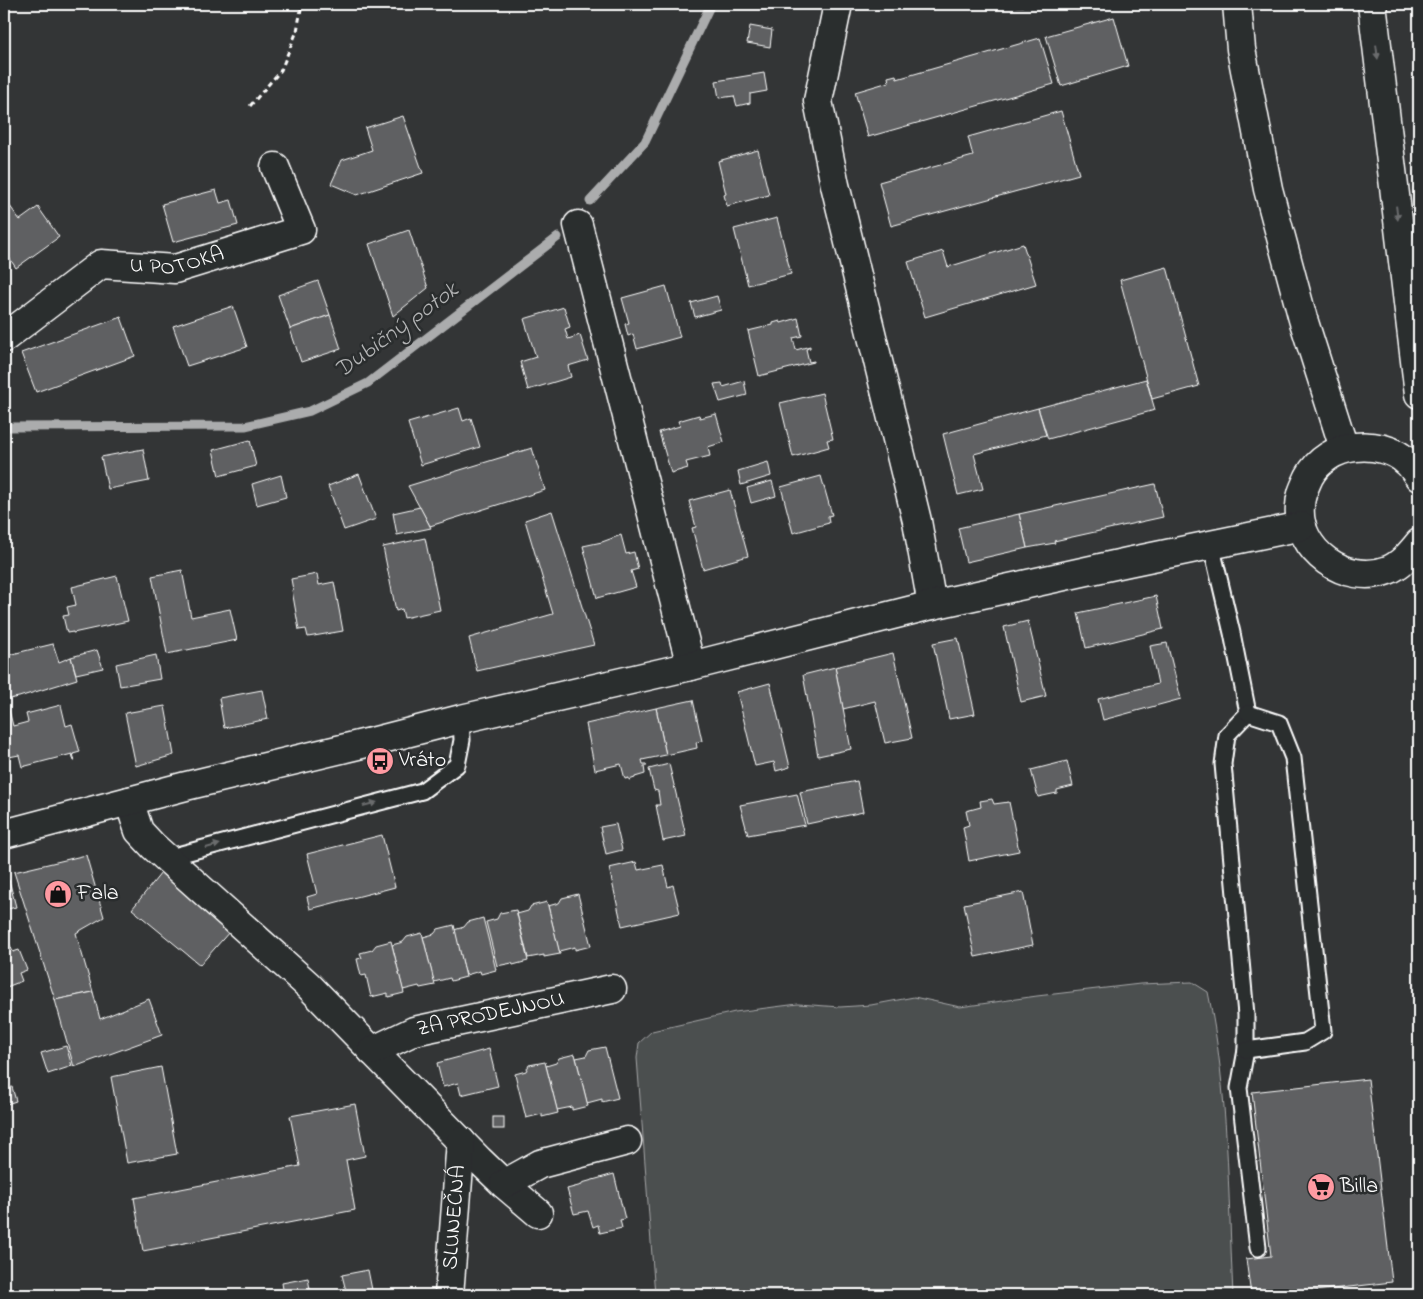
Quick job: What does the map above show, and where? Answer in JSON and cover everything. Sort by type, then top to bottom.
[{"type":"main road","points":[[838,4],[818,100],[835,185],[917,521],[932,605]]},
{"type":"main road","points":[[1237,4],[1241,49],[1268,189],[1303,319],[1344,448]]},
{"type":"main road","points":[[1372,4],[1418,394]]},
{"type":"main road","name":"U POTOKA","points":[[4,338],[101,264],[175,269],[301,230],[275,166]]},
{"type":"main road","points":[[578,225],[691,666]]},
{"type":"main road","points":[[1419,477],[1407,461],[1388,450],[1366,445],[1344,448],[1327,457],[1313,470],[1304,488],[1300,506],[1302,526],[1310,545],[1326,561],[1345,571],[1366,574],[1388,570],[1407,558],[1419,543]]},
{"type":"main road","points":[[4,834],[186,786],[461,719],[691,666],[932,605],[1302,526]]},
{"type":"main road","points":[[129,801],[139,831],[166,858],[308,985],[460,1140],[513,1179],[538,1213]]},
{"type":"main road","name":"ZA PRODEJNOU","points":[[372,1051],[414,1031],[612,989]]},
{"type":"main road","name":"SLUNEČNÁ","points":[[449,1295],[460,1140]]},
{"type":"main road","points":[[513,1179],[540,1164],[627,1141]]},
{"type":"lane","points":[[1211,544],[1248,713]]},
{"type":"lane","points":[[1248,713],[1227,735],[1223,764],[1246,1014],[1246,1050],[1239,1088],[1258,1248]]},
{"type":"lane","points":[[1246,1050],[1305,1042],[1322,1031],[1293,758],[1279,723],[1248,713]]},
{"type":"lane","points":[[166,858],[422,791],[457,765],[462,740],[461,719]]},
{"type":"path","points":[[250,106],[281,70],[297,31],[302,4]]},
{"type":"shaded area","points":[[1192,982],[1208,992],[1220,1067],[1224,1105],[1233,1295],[655,1295],[637,1058],[639,1043],[652,1031],[735,1012],[798,1004],[840,1007],[871,1005],[914,997],[960,1007],[1140,984]]},
{"type":"building","points":[[966,4],[1023,4],[1023,6]]},
{"type":"building","points":[[1114,17],[1128,66],[1061,86],[1046,36]]},
{"type":"building","points":[[750,26],[772,30],[770,47],[747,43]]},
{"type":"building","points":[[1040,38],[1054,84],[868,137],[855,92],[889,82],[888,77],[896,75],[897,79]]},
{"type":"building","points":[[764,73],[767,91],[750,94],[750,103],[737,106],[734,96],[719,98],[716,81]]},
{"type":"building","points":[[1061,111],[1079,174],[891,226],[879,182],[973,156],[968,137]]},
{"type":"building","points":[[403,116],[423,173],[357,195],[331,184],[342,160],[372,150],[365,128]]},
{"type":"building","points":[[758,150],[769,195],[727,206],[718,161]]},
{"type":"building","points":[[216,190],[220,203],[231,200],[238,225],[173,242],[162,204]]},
{"type":"building","points":[[4,198],[20,220],[38,207],[59,237],[16,268],[4,250]]},
{"type":"building","points":[[777,218],[791,274],[748,285],[734,229]]},
{"type":"building","points":[[409,230],[428,288],[393,316],[369,244]]},
{"type":"building","points":[[1023,244],[1036,284],[925,317],[908,262],[943,251],[948,267]]},
{"type":"building","points":[[1167,267],[1199,386],[1152,399],[1120,280]]},
{"type":"building","points":[[318,281],[330,315],[290,329],[278,295]]},
{"type":"building","points":[[666,286],[680,337],[637,349],[633,334],[628,336],[625,324],[629,323],[622,298]]},
{"type":"building","points":[[717,296],[721,310],[695,317],[691,303]]},
{"type":"building","points":[[233,306],[247,347],[187,366],[173,326]]},
{"type":"building","points":[[564,307],[570,327],[565,329],[568,339],[580,335],[588,360],[568,366],[571,377],[528,390],[520,362],[536,357],[524,319]]},
{"type":"building","points":[[330,315],[341,349],[301,362],[290,329]]},
{"type":"building","points":[[121,317],[135,356],[36,392],[21,353]]},
{"type":"building","points":[[798,318],[802,336],[793,338],[796,350],[810,346],[810,348],[806,349],[809,362],[814,362],[759,376],[748,331],[773,325],[773,323],[780,321],[781,323]]},
{"type":"building","points":[[1146,379],[1155,410],[1048,439],[1038,408]]},
{"type":"building","points":[[744,381],[747,395],[720,402],[714,384],[722,383],[723,387]]},
{"type":"building","points":[[822,393],[833,439],[827,440],[829,447],[793,457],[780,403]]},
{"type":"building","points":[[459,408],[463,421],[471,418],[480,447],[421,465],[408,423]]},
{"type":"building","points":[[1038,408],[1046,435],[974,454],[983,489],[958,495],[943,434]]},
{"type":"building","points":[[716,414],[724,442],[708,447],[710,456],[686,462],[688,468],[671,473],[659,432],[680,426],[678,421],[699,415],[700,418]]},
{"type":"building","points":[[250,440],[256,466],[219,476],[213,450]]},
{"type":"building","points":[[532,448],[545,490],[430,526],[408,486]]},
{"type":"building","points":[[143,449],[149,481],[108,489],[101,457]]},
{"type":"building","points":[[768,462],[771,476],[741,485],[738,471]]},
{"type":"building","points":[[359,474],[376,519],[344,530],[328,486]]},
{"type":"building","points":[[281,475],[286,497],[257,505],[252,484]]},
{"type":"building","points":[[821,476],[832,515],[828,516],[829,523],[793,533],[781,487]]},
{"type":"building","points":[[772,481],[776,496],[751,503],[747,488]]},
{"type":"building","points":[[1155,484],[1163,517],[1027,548],[1019,514]]},
{"type":"building","points":[[730,490],[748,556],[703,569],[692,528],[696,527],[689,501]]},
{"type":"building","points":[[420,507],[431,528],[397,535],[393,513]]},
{"type":"building","points":[[552,511],[594,645],[477,671],[469,638],[553,614],[525,520]]},
{"type":"building","points":[[1019,514],[1027,548],[966,562],[958,528]]},
{"type":"building","points":[[621,535],[626,554],[634,552],[638,569],[631,571],[636,587],[597,598],[583,546]]},
{"type":"building","points":[[425,538],[440,610],[404,618],[402,609],[396,611],[383,547]]},
{"type":"building","points":[[182,570],[191,617],[230,609],[237,640],[167,654],[152,576]]},
{"type":"building","points":[[317,574],[319,585],[334,582],[343,631],[308,637],[306,629],[299,630],[291,579]]},
{"type":"building","points":[[117,576],[128,621],[67,633],[63,616],[69,615],[67,607],[76,605],[72,587]]},
{"type":"building","points":[[1156,596],[1163,629],[1086,648],[1078,613]]},
{"type":"building","points":[[1028,621],[1046,696],[1021,702],[1004,627]]},
{"type":"building","points":[[958,638],[975,714],[949,719],[933,643]]},
{"type":"building","points":[[1167,643],[1181,699],[1103,720],[1098,699],[1158,684],[1150,646]]},
{"type":"building","points":[[53,644],[59,662],[71,657],[77,679],[4,700],[4,656]]},
{"type":"building","points":[[97,650],[103,668],[76,674],[71,657]]},
{"type":"building","points":[[893,653],[912,738],[885,743],[875,701],[843,709],[835,667]]},
{"type":"building","points":[[156,655],[160,679],[120,686],[116,664]]},
{"type":"building","points":[[835,667],[851,749],[818,756],[803,675]]},
{"type":"building","points":[[770,683],[790,767],[776,771],[774,762],[755,766],[737,692]]},
{"type":"building","points":[[262,690],[268,719],[224,728],[219,698]]},
{"type":"building","points":[[693,700],[702,741],[696,742],[697,748],[666,755],[656,708]]},
{"type":"building","points":[[7,702],[13,726],[28,722],[26,714],[61,705],[66,726],[72,724],[80,752],[73,754],[75,761],[72,754],[22,767],[19,755],[4,758],[4,703]]},
{"type":"building","points":[[165,706],[174,755],[136,766],[125,713]]},
{"type":"building","points":[[656,708],[666,755],[642,760],[643,764],[647,766],[644,766],[645,774],[629,780],[629,778],[625,779],[621,764],[595,770],[586,724]]},
{"type":"building","points":[[1067,761],[1073,786],[1057,790],[1057,793],[1038,797],[1031,770]]},
{"type":"building","points":[[669,764],[686,836],[663,841],[656,805],[660,805],[658,791],[654,790],[649,769]]},
{"type":"building","points":[[857,781],[863,812],[807,824],[800,792]]},
{"type":"building","points":[[797,794],[805,825],[748,835],[740,805]]},
{"type":"building","points":[[992,799],[994,804],[1009,802],[1019,851],[969,861],[963,827],[969,825],[966,811],[981,807],[980,801]]},
{"type":"building","points":[[616,824],[622,850],[606,854],[600,827]]},
{"type":"building","points":[[382,835],[395,887],[310,909],[307,897],[317,894],[307,854]]},
{"type":"building","points":[[86,855],[104,917],[76,933],[93,992],[55,1000],[14,872]]},
{"type":"building","points":[[636,862],[638,870],[663,865],[668,887],[673,885],[680,913],[622,926],[609,868]]},
{"type":"building","points":[[161,873],[230,931],[200,965],[132,909]]},
{"type":"building","points":[[9,880],[16,907],[4,910],[4,881]]},
{"type":"building","points":[[1023,892],[1033,945],[975,957],[964,904]]},
{"type":"building","points":[[578,894],[591,946],[559,951],[548,906],[559,903],[562,898]]},
{"type":"building","points":[[547,902],[560,954],[528,958],[517,914],[528,911],[531,906]]},
{"type":"building","points":[[516,910],[528,961],[513,965],[512,963],[497,966],[486,922],[497,919],[500,913]]},
{"type":"building","points":[[483,918],[496,970],[481,974],[480,971],[466,975],[454,930],[464,927],[468,922]]},
{"type":"building","points":[[454,925],[466,977],[451,981],[450,978],[434,982],[423,937],[434,934],[438,929]]},
{"type":"building","points":[[422,933],[435,985],[403,990],[392,945],[403,942],[407,937]]},
{"type":"building","points":[[391,941],[404,993],[388,997],[388,993],[371,997],[366,975],[361,976],[357,959],[362,958],[360,953],[372,950],[376,945]]},
{"type":"building","points":[[9,943],[13,952],[19,950],[27,970],[19,973],[22,981],[4,988],[4,945]]},
{"type":"building","points":[[93,992],[100,1019],[149,999],[162,1035],[74,1067],[55,1000]]},
{"type":"building","points":[[66,1046],[72,1066],[48,1074],[41,1053]]},
{"type":"building","points":[[605,1047],[618,1098],[602,1102],[602,1099],[587,1103],[576,1058],[586,1056],[589,1050]]},
{"type":"building","points":[[489,1049],[498,1086],[461,1095],[458,1083],[443,1087],[437,1063]]},
{"type":"building","points":[[575,1054],[588,1106],[572,1110],[572,1107],[557,1110],[546,1066],[556,1063],[559,1058]]},
{"type":"building","points":[[545,1062],[558,1113],[526,1118],[515,1074],[526,1071],[529,1065]]},
{"type":"building","points":[[161,1067],[177,1154],[127,1163],[111,1077]]},
{"type":"building","points":[[1368,1079],[1392,1282],[1281,1295],[1251,1295],[1246,1259],[1271,1256],[1252,1092]]},
{"type":"building","points":[[4,1081],[6,1089],[12,1087],[16,1101],[4,1105]]},
{"type":"building","points":[[355,1104],[365,1156],[346,1160],[355,1210],[143,1251],[134,1198],[300,1166],[290,1116]]},
{"type":"building","points":[[493,1117],[504,1117],[504,1129],[493,1129]]},
{"type":"building","points":[[614,1174],[625,1219],[620,1220],[622,1228],[600,1233],[598,1225],[593,1227],[588,1211],[574,1214],[567,1189]]},
{"type":"building","points":[[368,1270],[373,1295],[347,1295],[342,1275]]},
{"type":"building","points":[[308,1278],[311,1295],[284,1295],[282,1283]]},
{"type":"waterway","name":"Dubičný potok","points":[[590,201],[645,142],[711,4]]},
{"type":"waterway","name":"Dubičný potok","points":[[4,427],[245,426],[310,411],[368,383],[558,237]]},
{"type":"place","name":"Vráto","points":[[380,761]]},
{"type":"place","name":"Fala","points":[[58,894]]},
{"type":"place","name":"Billa","points":[[1321,1187]]}]
